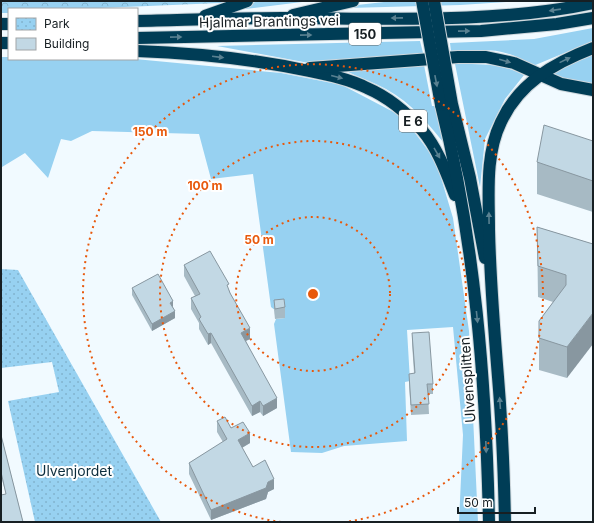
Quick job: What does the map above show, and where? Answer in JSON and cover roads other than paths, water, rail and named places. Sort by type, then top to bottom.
[{"type":"highway","points":[[193,20],[247,1]]},
{"type":"highway","points":[[282,18],[353,1]]},
{"type":"highway","name":"E 6","points":[[422,1],[447,105],[470,178],[491,285]]},
{"type":"highway","name":"E 6","points":[[434,1],[454,159],[466,236]]},
{"type":"highway","name":"Hjalmar Brantings vei","points":[[138,21],[282,18],[345,19],[494,15],[554,10],[593,3]]},
{"type":"highway","name":"Hjalmar Brantings vei","points":[[138,38],[481,31],[557,24],[593,18]]},
{"type":"highway","name":"E 6","points":[[505,522],[502,434],[491,285],[489,187],[494,142],[501,121],[512,102],[521,92],[540,75],[561,62],[593,48]]},
{"type":"highway","name":"E 6","points":[[138,51],[212,56],[298,69],[342,78],[368,88],[396,105],[410,118],[422,130],[440,157],[456,197],[466,236]]},
{"type":"highway","points":[[298,69],[395,61],[486,57],[505,60],[561,84],[593,90]]},
{"type":"highway","name":"Ulvensplitten","points":[[466,236],[474,289],[482,372],[489,522]]},
{"type":"park label","name":"Ulvenjordet","points":[[74,470]]}]
